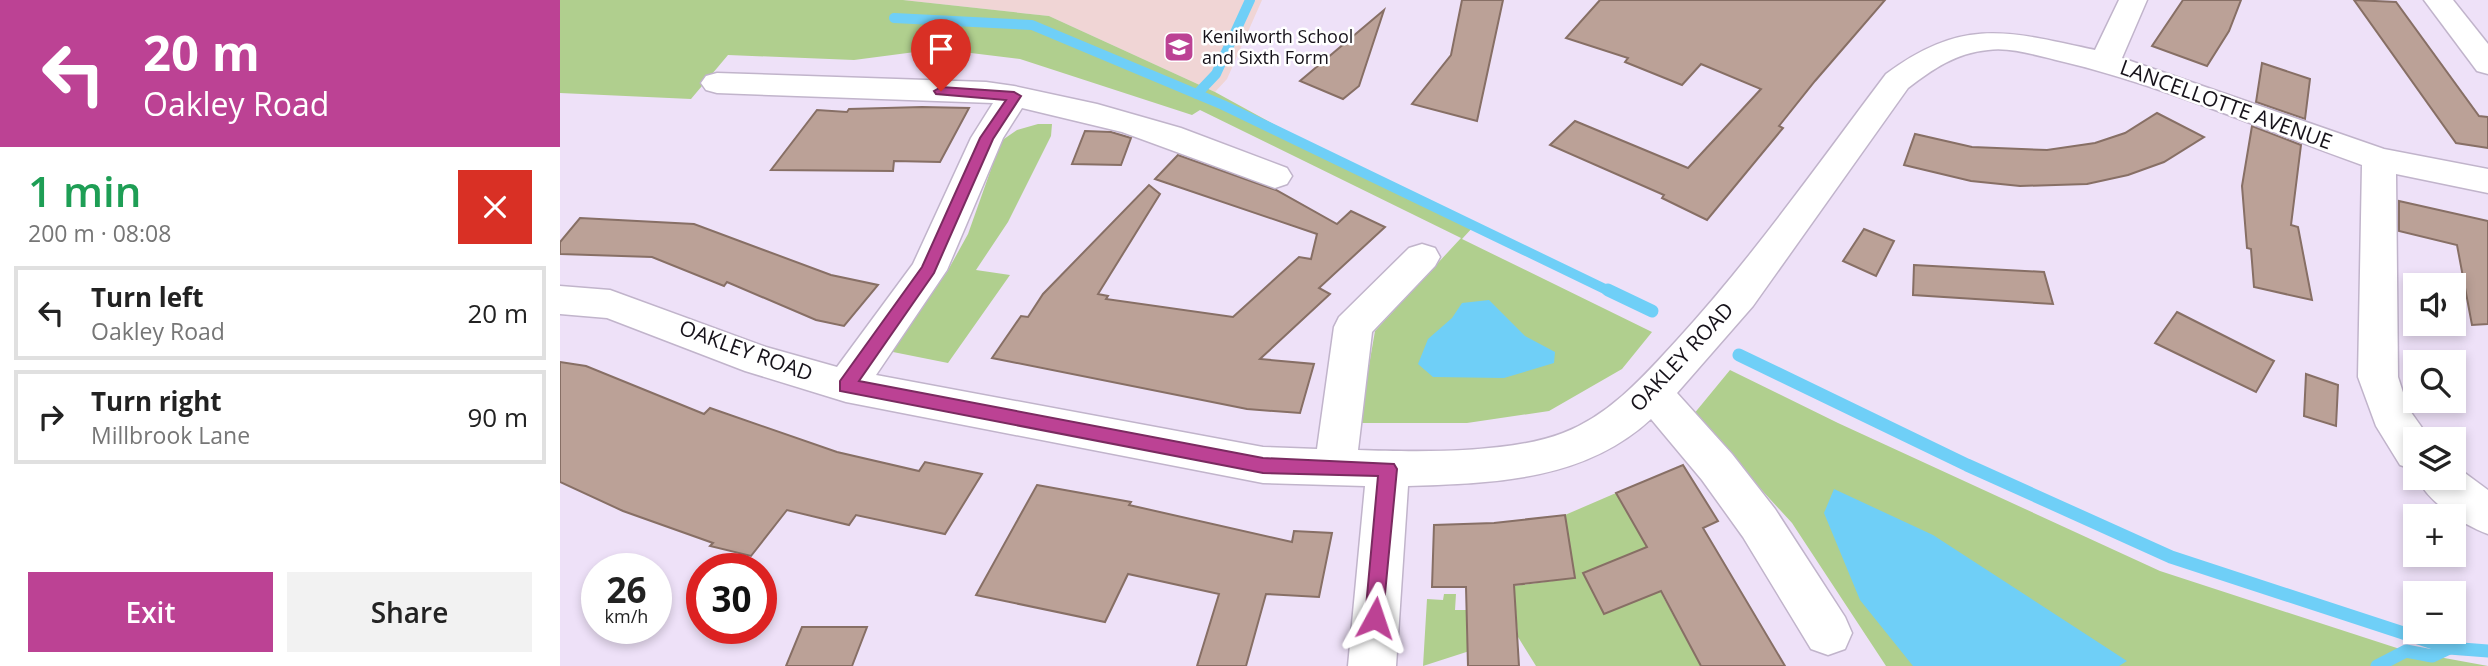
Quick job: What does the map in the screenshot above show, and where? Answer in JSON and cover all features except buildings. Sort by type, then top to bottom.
[{"type":"street","points":[[2105,62],[2133,0]]},
{"type":"street","points":[[2438,0],[2488,64]]},
{"type":"street","name":"LANCELLOTTE AVENUE","points":[[1962,45],[1991,40],[2026,44],[2105,62],[2379,159],[2488,181]]},
{"type":"street","name":"OAKLEY ROAD","points":[[560,300],[610,304],[759,360],[846,386],[1263,465],[1388,469],[1506,464],[1572,449],[1622,421],[1653,393],[1740,296],[1897,81],[1926,59],[1962,45]]},
{"type":"street","points":[[717,83],[1014,96],[1148,127],[1275,176]]},
{"type":"street","points":[[846,386],[929,270],[987,138],[1014,96]]},
{"type":"street","points":[[2379,159],[2376,342],[2378,377],[2390,414],[2403,434]]},
{"type":"street","points":[[1335,468],[1353,327],[1422,257]]},
{"type":"street","points":[[1653,393],[1717,467],[1759,523],[1828,633]]},
{"type":"street","points":[[1372,666],[1388,469]]},
{"type":"street","points":[[2454,490],[2488,515]]},
{"type":"shaded area","name":"Kenilworth School and Sixth Form","points":[[903,0],[1262,0],[1227,79],[1215,92],[1049,16]]},
{"type":"green space","points":[[560,0],[903,0],[1049,16],[1215,92],[1346,164],[1474,226],[1462,239],[1652,332],[1622,369],[1549,411],[1467,423],[1359,423],[1375,331],[1461,238],[1200,110],[1192,115],[1020,59],[938,49],[854,60],[728,55],[691,99],[560,93]]},
{"type":"green space","points":[[1038,124],[1052,124],[1051,136],[1008,222],[976,270],[1010,275],[948,363],[888,351],[947,272],[968,234],[1001,141],[1017,130]]},
{"type":"green space","points":[[1730,370],[1838,423],[2160,571],[2406,651],[2488,666],[1886,666],[1792,523],[1693,415]]},
{"type":"green space","points":[[1616,493],[1628,513],[1669,542],[1583,573],[1605,614],[1660,591],[1701,666],[1536,666],[1518,637],[1514,586],[1575,578],[1565,515]]},
{"type":"green space","points":[[1444,594],[1456,594],[1455,610],[1466,610],[1467,640],[1485,639],[1485,646],[1423,666],[1427,599],[1443,600]]},
{"type":"water","points":[[1489,300],[1525,336],[1555,352],[1554,363],[1504,378],[1433,377],[1418,364],[1428,339],[1452,318],[1462,303]]},
{"type":"water","points":[[1834,489],[1933,535],[2127,661],[2119,666],[1913,666],[1860,600],[1824,513]]},
{"type":"waterway","points":[[1197,94],[1216,74],[1250,0]]},
{"type":"waterway","points":[[894,18],[1032,25],[1223,105],[1611,292]]},
{"type":"waterway","points":[[1608,290],[1652,311]]},
{"type":"waterway","points":[[1739,355],[1967,465],[2171,557],[2449,648]]},
{"type":"waterway","points":[[2377,666],[2406,651],[2432,656],[2449,648]]},
{"type":"waterway","points":[[2449,648],[2488,651]]},
{"type":"place","name":"Kenilworth School and Sixth Form","points":[[1179,47]]},
{"type":"route","points":[[941,91],[1014,96],[987,138],[929,270],[867,361],[846,386],[1263,465],[1388,469],[1375,618]]}]
